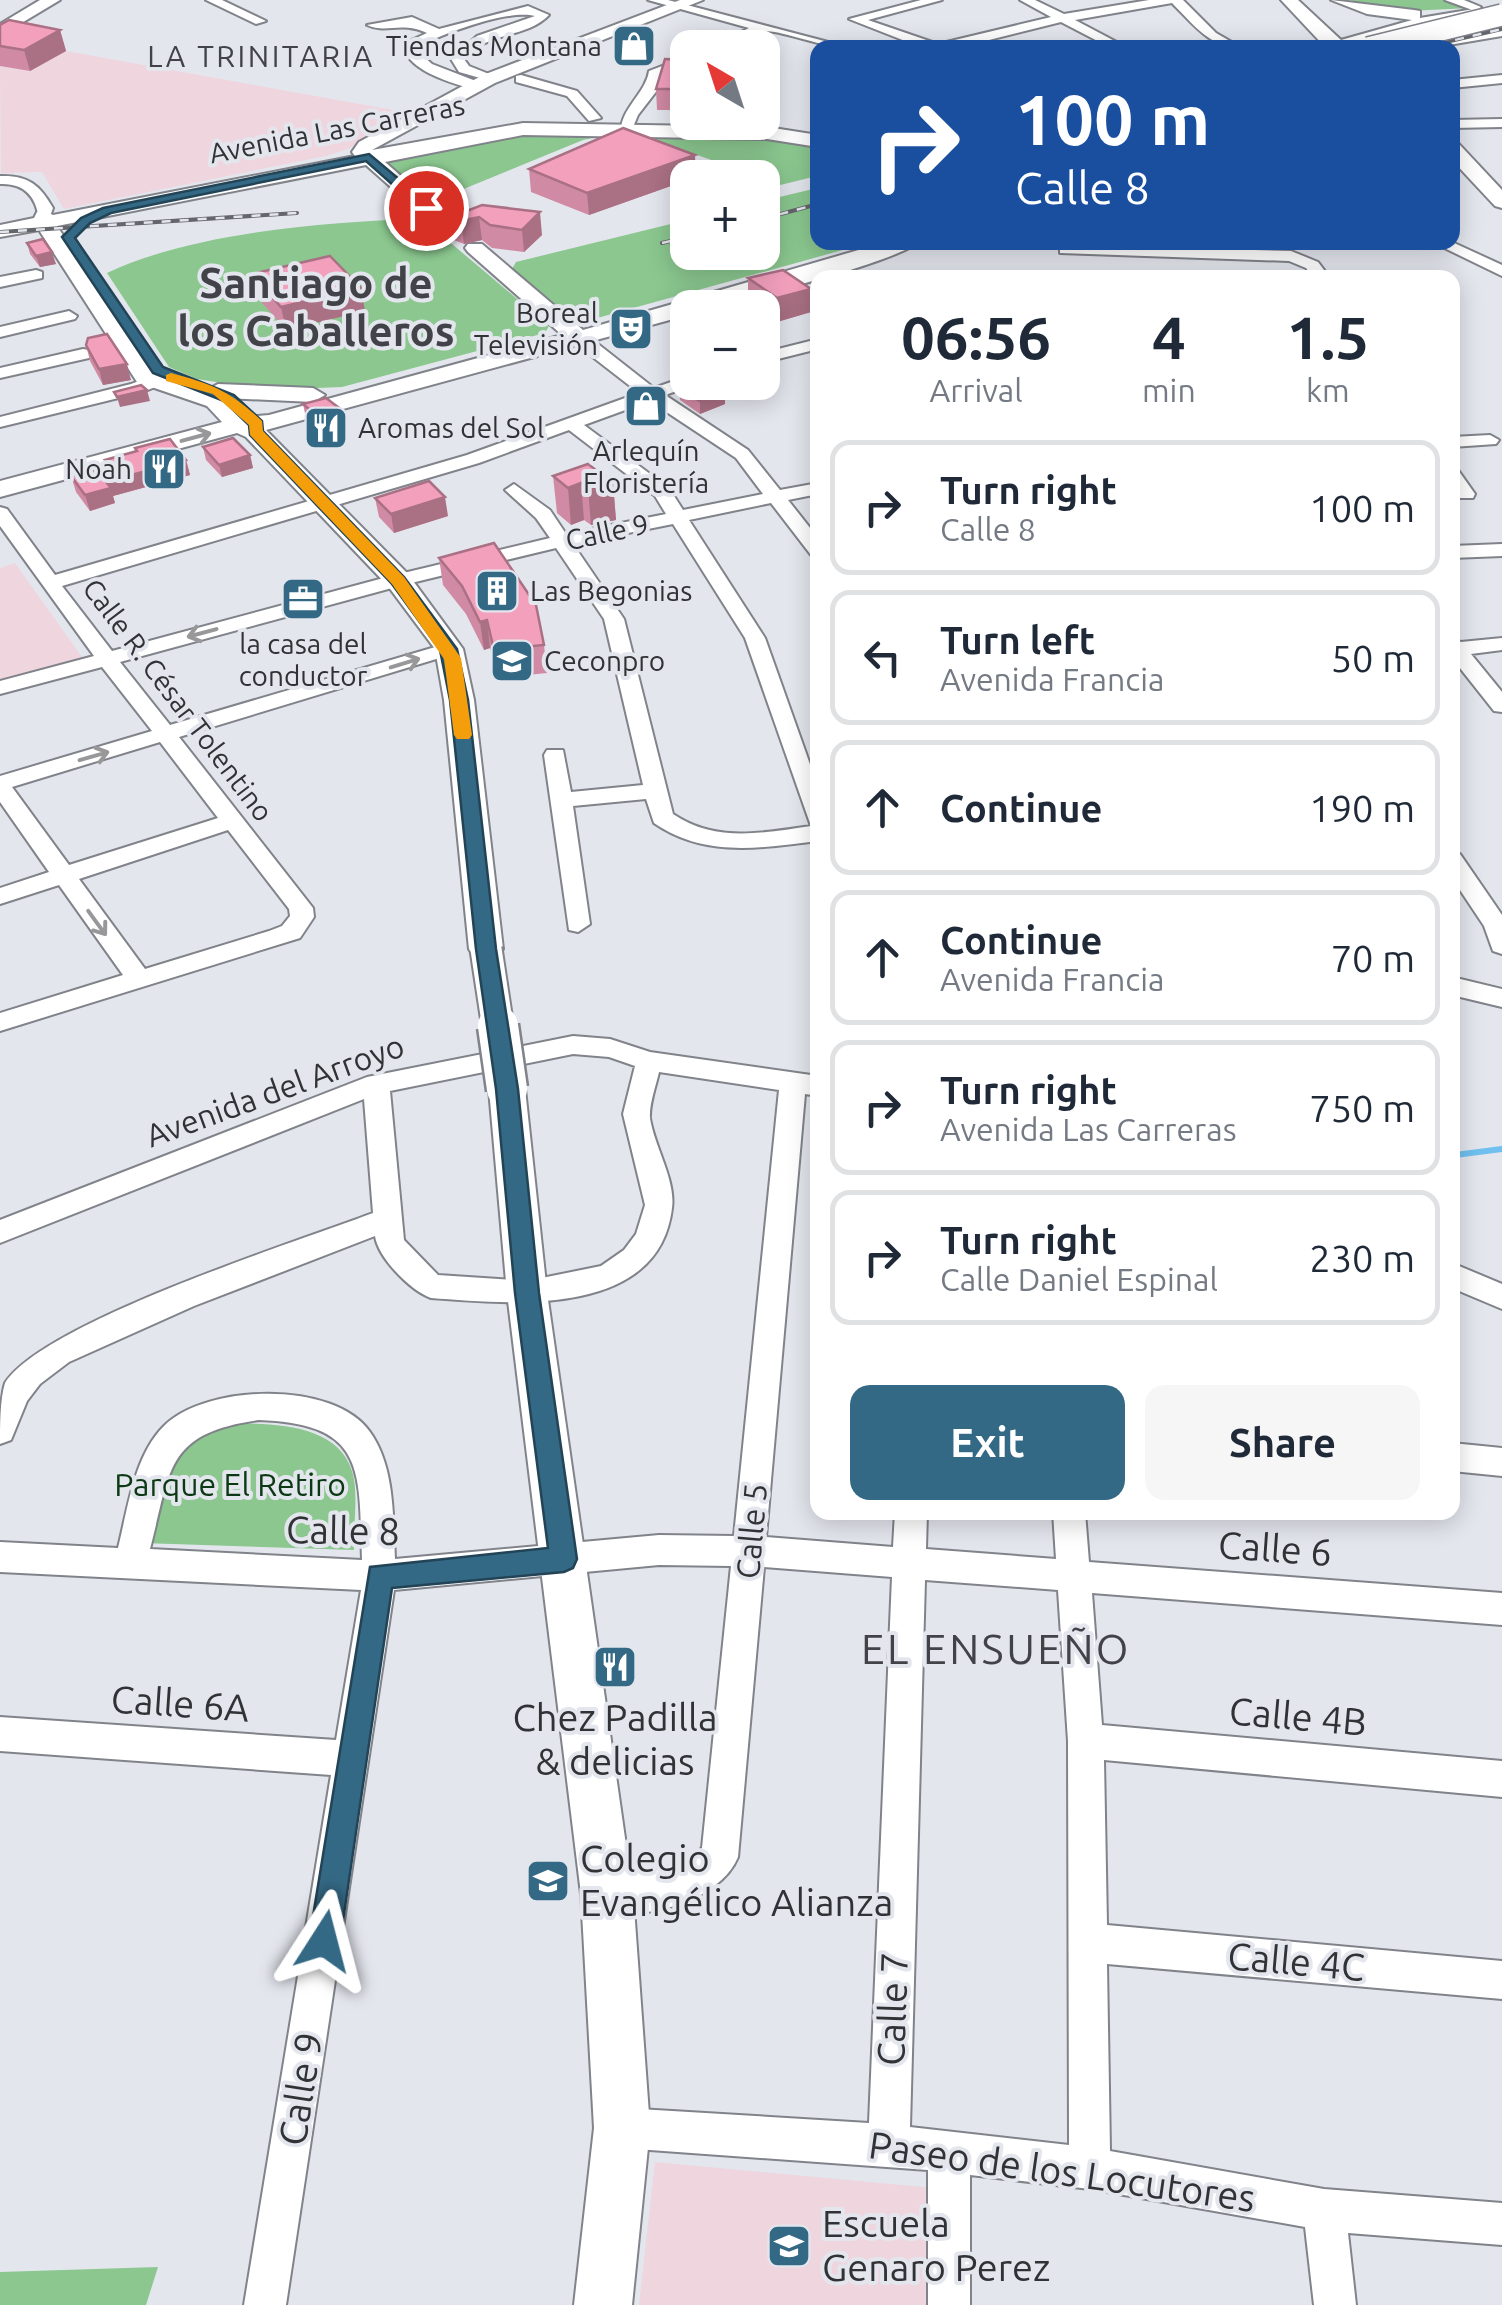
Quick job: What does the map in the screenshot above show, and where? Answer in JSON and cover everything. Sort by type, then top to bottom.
[{"type":"highway","points":[[1372,40],[1493,15]]},
{"type":"main road","points":[[0,37],[52,0]]},
{"type":"main road","points":[[1289,0],[1347,40]]},
{"type":"main road","points":[[1299,0],[1348,40]]},
{"type":"main road","points":[[1311,0],[1349,40]]},
{"type":"main road","points":[[1326,0],[1356,19],[1353,40]]},
{"type":"main road","points":[[1339,0],[1382,12],[1493,15]]},
{"type":"main road","points":[[426,208],[365,154],[482,83],[687,3]]},
{"type":"main road","points":[[1364,40],[1403,26],[1493,15]]},
{"type":"main road","points":[[1437,40],[1493,15]]},
{"type":"main road","name":"Avenida Las Carreras","points":[[52,222],[506,124],[594,118],[810,141]]},
{"type":"main road","name":"Avenida Las Carreras","points":[[0,227],[85,220],[108,210],[365,154],[523,129],[670,121]]},
{"type":"main road","points":[[780,123],[810,125]]},
{"type":"main road","points":[[1460,157],[1502,203]]},
{"type":"main road","points":[[1460,171],[1472,184],[1502,203]]},
{"type":"main road","points":[[1460,185],[1502,216]]},
{"type":"main road","points":[[1470,201],[1502,216]]},
{"type":"main road","points":[[52,222],[157,377],[215,401],[250,425]]},
{"type":"main road","points":[[474,248],[574,334]]},
{"type":"main road","points":[[789,276],[859,250]]},
{"type":"main road","points":[[810,270],[881,250]]},
{"type":"main road","points":[[250,425],[355,391],[810,270]]},
{"type":"main road","points":[[0,489],[250,425],[574,334]]},
{"type":"main road","points":[[157,377],[218,391],[286,396],[355,391]]},
{"type":"main road","points":[[218,391],[398,580],[449,649],[459,700],[486,949],[507,1089],[527,1293],[608,1894],[622,2128],[603,2305]]},
{"type":"street","points":[[212,0],[260,21]]},
{"type":"street","points":[[654,0],[687,3],[815,40]]},
{"type":"street","points":[[912,40],[858,23],[856,18],[936,0]]},
{"type":"street","points":[[1026,0],[1108,40]]},
{"type":"street","points":[[971,40],[1063,18],[1173,0],[1220,40]]},
{"type":"street","points":[[1452,0],[1493,15]]},
{"type":"street","points":[[520,11],[540,13],[542,16],[536,21],[482,38],[459,54],[457,59],[464,70],[482,83],[444,74],[406,49],[438,34],[520,11]]},
{"type":"street","points":[[373,25],[412,20],[438,34]]},
{"type":"street","points":[[754,30],[763,26]]},
{"type":"street","points":[[628,124],[655,84],[654,74],[670,67]]},
{"type":"street","points":[[521,79],[574,92],[582,97],[594,118]]},
{"type":"street","points":[[1460,83],[1502,79]]},
{"type":"street","points":[[1460,122],[1502,123]]},
{"type":"street","points":[[0,180],[32,184],[52,222]]},
{"type":"street","points":[[1065,250],[1290,256],[1304,260],[1314,270]]},
{"type":"street","points":[[1456,250],[1502,271]]},
{"type":"street","points":[[0,282],[36,275]]},
{"type":"street","points":[[0,332],[69,316]]},
{"type":"street","points":[[574,334],[650,392],[742,454],[810,541]]},
{"type":"street","points":[[780,354],[810,346]]},
{"type":"street","points":[[0,373],[83,354]]},
{"type":"street","points":[[0,413],[157,377]]},
{"type":"street","points":[[0,422],[157,377]]},
{"type":"street","points":[[50,583],[473,458],[670,386]]},
{"type":"street","points":[[570,423],[662,492],[762,652],[810,797]]},
{"type":"street","points":[[1460,442],[1490,440]]},
{"type":"street","points":[[514,490],[543,514],[614,619],[656,799],[674,828],[708,840],[810,834]]},
{"type":"street","name":"Calle 9","points":[[0,688],[398,580],[561,541],[810,490]]},
{"type":"street","name":"Calle R. César Tolentino","points":[[0,513],[301,908],[300,924],[278,938],[138,978]]},
{"type":"street","points":[[1460,552],[1502,550]]},
{"type":"street","points":[[1460,646],[1502,644]]},
{"type":"street","points":[[0,1022],[138,978],[0,785],[449,649]]},
{"type":"street","points":[[1460,654],[1502,706]]},
{"type":"street","points":[[556,754],[578,924]]},
{"type":"street","points":[[562,800],[656,799]]},
{"type":"street","points":[[0,896],[232,821]]},
{"type":"street","points":[[1460,871],[1496,924],[1502,945]]},
{"type":"street","points":[[1460,987],[1500,991]]},
{"type":"street","name":"Avenida del Arroyo","points":[[0,1232],[376,1084],[572,1045],[610,1048],[649,1061],[805,1084]]},
{"type":"street","points":[[376,1084],[390,1244],[408,1268],[430,1286],[527,1293],[609,1276],[634,1258],[650,1238],[659,1205],[636,1114],[649,1061]]},
{"type":"street","name":"Calle 5","points":[[608,1894],[671,1888],[701,1878],[720,1857],[805,1084]]},
{"type":"street","points":[[0,1430],[15,1394],[29,1375],[58,1353],[184,1297],[387,1220]]},
{"type":"street","points":[[1460,1278],[1502,1297]]},
{"type":"street","points":[[130,1562],[163,1450],[182,1428],[210,1414],[248,1407],[294,1409],[338,1420],[358,1439],[370,1468],[380,1576]]},
{"type":"street","points":[[1460,1458],[1502,1462]]},
{"type":"street","name":"Calle 7","points":[[889,2145],[911,1520]]},
{"type":"street","points":[[1069,1520],[1086,1741],[1090,2168]]},
{"type":"street","name":"Calle 6","points":[[564,1559],[659,1550],[751,1551],[1502,1608]]},
{"type":"street","name":"Calle 8","points":[[0,1557],[380,1576],[564,1559]]},
{"type":"street","name":"Calle 9","points":[[265,2305],[380,1576]]},
{"type":"street","name":"Calle 6A","points":[[0,1734],[353,1759]]},
{"type":"street","name":"Calle 4B","points":[[1086,1741],[1502,1779]]},
{"type":"street","name":"Calle 4C","points":[[1090,1943],[1502,1980]]},
{"type":"street","name":"Paseo de los Locutores","points":[[622,2128],[889,2145],[1090,2168],[1324,2210],[1502,2224]]},
{"type":"street","points":[[949,2153],[949,2305]]},
{"type":"street","points":[[1324,2210],[1334,2305]]},
{"type":"shaded area","points":[[66,51],[410,113],[348,149],[326,156],[64,209],[42,172],[1,173],[0,66],[30,71]]},
{"type":"shaded area","points":[[15,563],[82,657],[0,684],[0,568]]},
{"type":"shaded area","name":"Escuela Genaro Perez","points":[[655,2162],[934,2188],[932,2305],[639,2305]]},
{"type":"green space","points":[[1348,0],[1446,0],[1471,8],[1408,11]]},
{"type":"green space","points":[[515,133],[611,134],[583,140],[444,197],[425,198],[381,159]]},
{"type":"green space","points":[[638,134],[670,135],[670,140],[774,140],[810,147],[810,178],[780,185],[780,160],[711,160]]},
{"type":"green space","points":[[810,190],[810,250],[843,250],[780,267],[780,197]]},
{"type":"green space","points":[[417,219],[426,222],[549,326],[545,333],[342,387],[267,390],[197,379],[169,367],[107,273],[141,259],[217,239],[300,227]]},
{"type":"green space","points":[[670,224],[670,270],[771,270],[698,290],[670,290],[670,298],[583,322],[568,319],[511,271],[516,262]]},
{"type":"green space","name":"Parque El Retiro","points":[[204,1423],[288,1427],[328,1440],[343,1453],[352,1471],[354,1550],[142,1543],[162,1448]]},
{"type":"green space","points":[[158,2267],[146,2305],[0,2305],[0,2272]]},
{"type":"building","points":[[9,20],[60,30],[24,50],[0,46],[0,25]]},
{"type":"building","points":[[665,59],[670,59],[670,89],[656,89]]},
{"type":"building","points":[[623,128],[695,155],[670,160],[670,164],[587,193],[529,169]]},
{"type":"building","points":[[482,205],[540,212],[522,230],[490,225],[479,217],[461,221],[451,217]]},
{"type":"building","points":[[43,239],[52,252],[36,256],[27,243]]},
{"type":"building","points":[[330,256],[361,288],[281,307],[252,274]]},
{"type":"building","points":[[783,270],[810,288],[780,297],[780,290],[765,290],[748,278]]},
{"type":"building","points":[[107,334],[127,364],[99,369],[86,345],[88,338]]},
{"type":"building","points":[[141,385],[147,390],[117,397],[114,392]]},
{"type":"building","points":[[326,398],[342,410],[320,418],[303,404]]},
{"type":"building","points":[[233,438],[250,455],[219,465],[203,447]]},
{"type":"building","points":[[170,439],[186,460],[106,482],[111,488],[85,495],[71,476],[110,466],[105,460]]},
{"type":"building","points":[[588,464],[613,483],[588,488],[581,483],[568,488],[553,476]]},
{"type":"building","points":[[429,481],[445,497],[391,514],[375,498]]},
{"type":"building","points":[[494,543],[536,605],[544,645],[494,650],[487,620],[480,622],[462,586],[439,558]]},
{"type":"waterway","points":[[1460,1154],[1502,1149]]},
{"type":"railway","points":[[1455,40],[1502,29]]},
{"type":"railway","points":[[780,214],[810,206]]},
{"type":"railway","points":[[0,232],[297,213]]},
{"type":"railway","points":[[662,243],[670,241]]},
{"type":"slow traffic","points":[[171,378],[218,391],[229,398],[257,424],[256,432],[398,580],[453,658],[463,735]]},
{"type":"place","name":"Tiendas Montana","points":[[634,46]]},
{"type":"place","name":"Boreal Televisión","points":[[631,329]]},
{"type":"place","name":"Arlequín Floristería","points":[[646,406]]},
{"type":"place","name":"Aromas del Sol","points":[[326,428]]},
{"type":"place","name":"Noah","points":[[164,469]]},
{"type":"place","name":"Las Begonias","points":[[497,591]]},
{"type":"place","name":"la casa del conductor","points":[[303,599]]},
{"type":"place","name":"Ceconpro","points":[[512,661]]},
{"type":"place","name":"Chez Padilla & delicias","points":[[615,1667]]},
{"type":"place","name":"Colegio Evangélico Alianza","points":[[548,1881]]},
{"type":"place","name":"Escuela Genaro Perez","points":[[789,2246]]},
{"type":"district","name":"LA TRINITARIA","points":[[261,57]]},
{"type":"district","name":"Santiago de los Caballeros","points":[[316,307]]},
{"type":"district","name":"EL ENSUEÑO","points":[[996,1649]]},
{"type":"route","points":[[324,1941],[380,1576],[564,1559],[527,1293],[507,1089],[486,949],[453,658],[398,580],[256,432],[257,424],[218,391],[171,378],[158,370],[68,237],[85,220],[108,210],[369,157],[426,208]]}]
